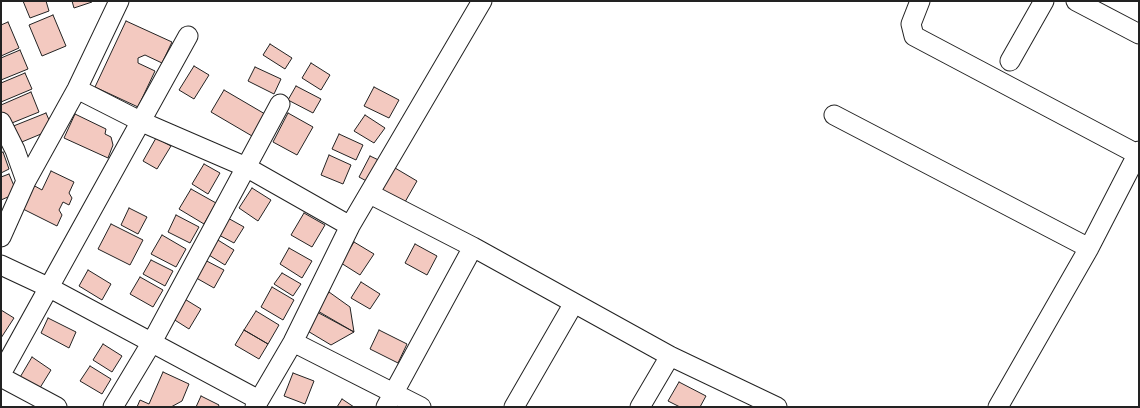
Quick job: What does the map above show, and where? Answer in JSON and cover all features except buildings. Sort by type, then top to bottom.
[{"type":"street","points":[[1,237],[26,181],[77,88],[119,1]]},
{"type":"street","points":[[1,265],[50,288],[152,342],[257,403],[293,342],[350,226],[482,1]]},
{"type":"street","points":[[920,1],[911,24],[914,36],[1138,152],[1089,248],[998,407]]},
{"type":"street","points":[[1010,61],[1044,1]]},
{"type":"street","points":[[1076,1],[1139,34]]},
{"type":"street","points":[[56,407],[1,376],[188,36]]},
{"type":"street","points":[[77,88],[142,122],[246,168],[350,226]]},
{"type":"street","points":[[112,407],[152,342],[280,104]]},
{"type":"street","points":[[834,115],[1089,248]]},
{"type":"street","points":[[1,122],[15,150],[26,181]]},
{"type":"street","points":[[370,194],[472,247],[670,356],[776,407]]},
{"type":"street","points":[[390,400],[472,247]]},
{"type":"street","points":[[514,407],[574,303]]},
{"type":"street","points":[[293,342],[390,400],[421,407]]},
{"type":"street","points":[[640,407],[670,356]]}]
